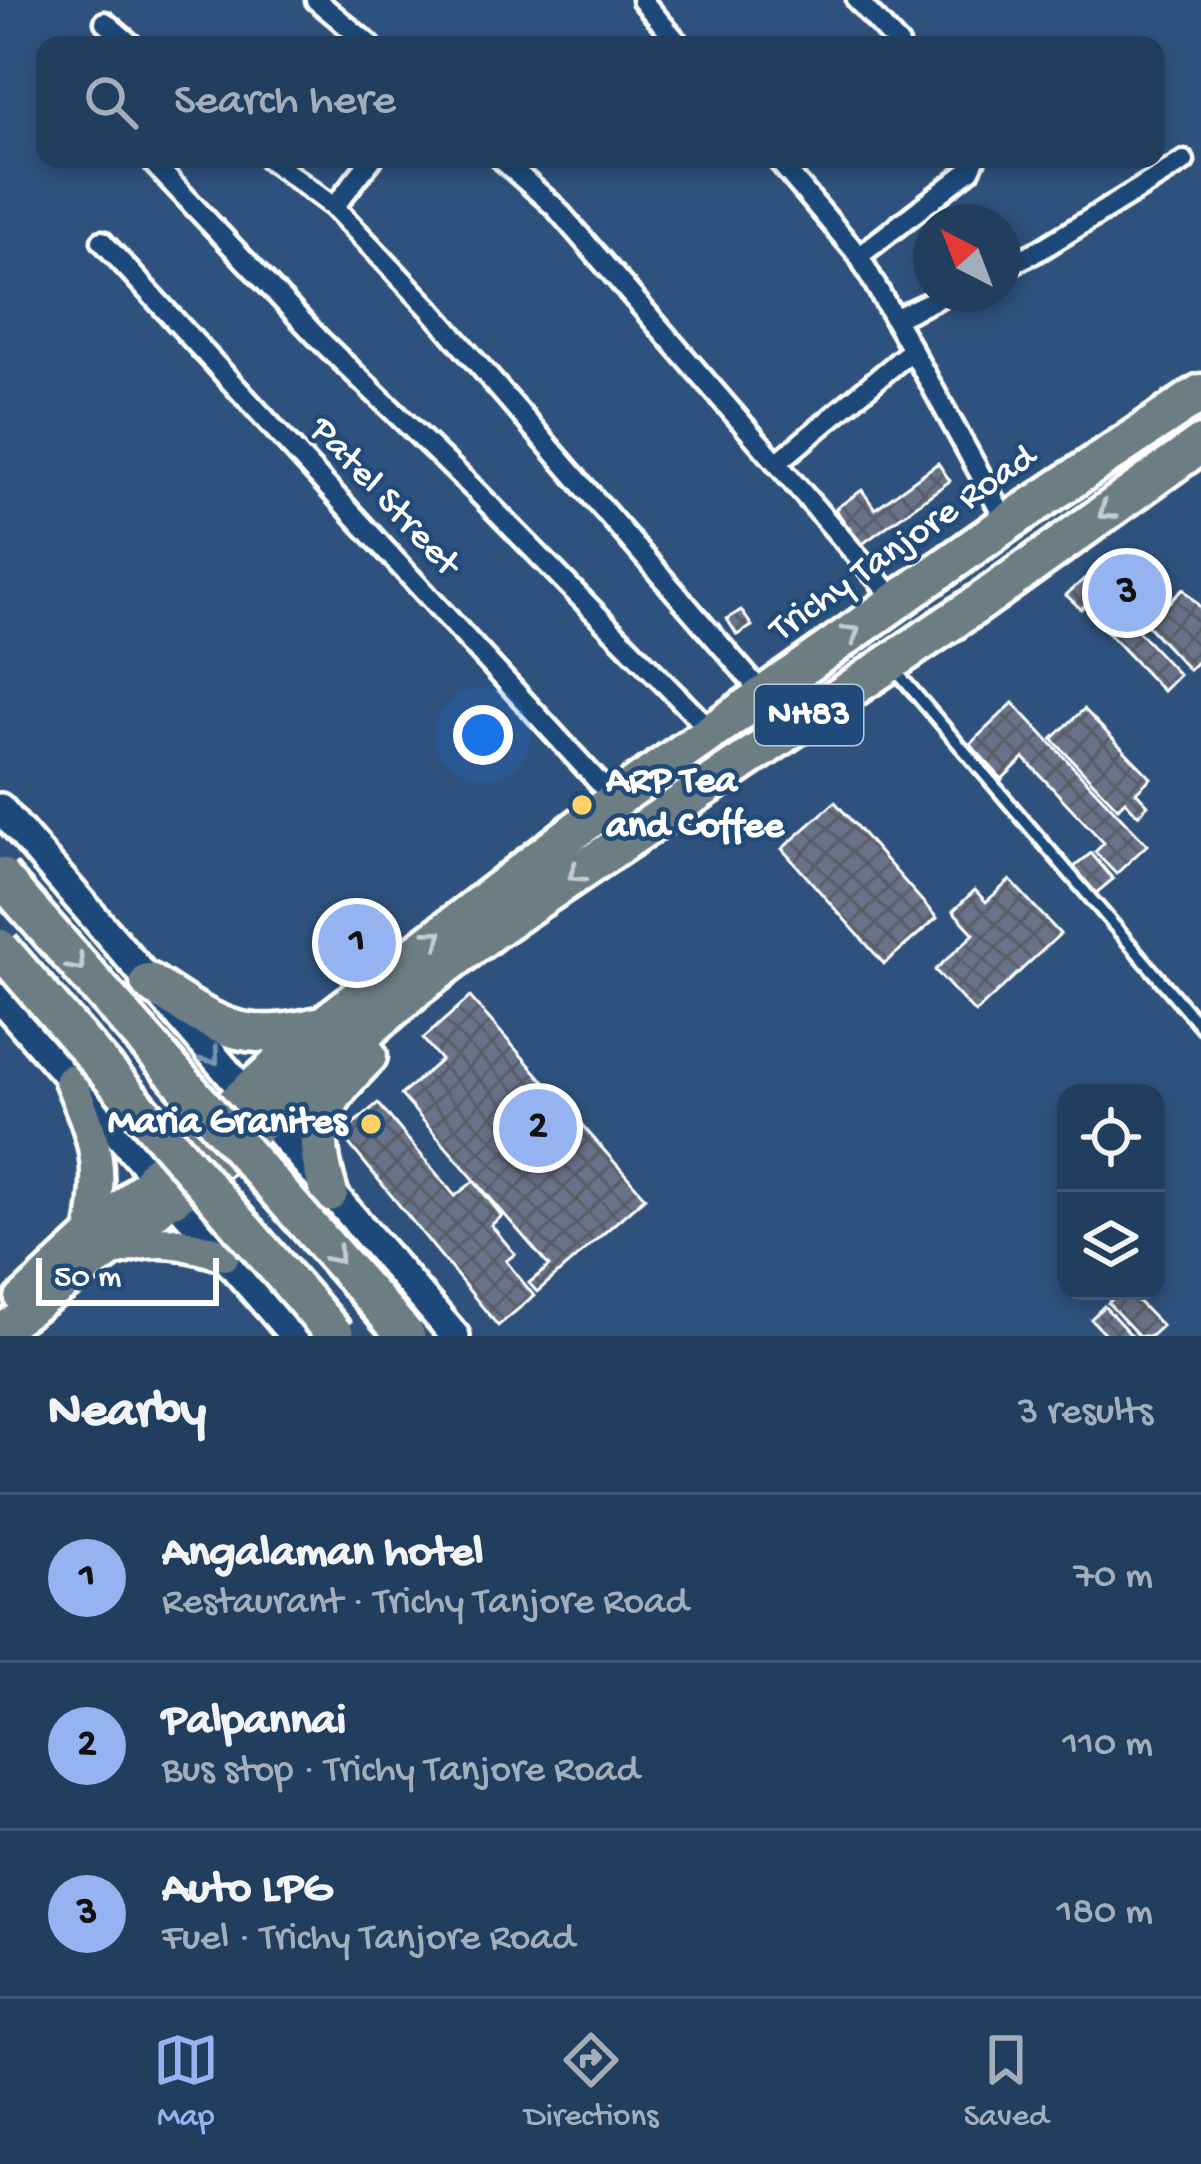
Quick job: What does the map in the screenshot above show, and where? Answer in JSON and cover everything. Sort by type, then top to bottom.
[{"type":"highway","name":"Trichy Tanjore Road","points":[[255,1107],[323,1025],[615,800],[1007,523],[1201,393]]},
{"type":"highway","name":"Trichy Tanjore Road","points":[[164,1187],[255,1107],[496,928],[979,603],[1201,444]]},
{"type":"highway","points":[[0,876],[406,1336]]},
{"type":"highway","points":[[0,948],[336,1336]]},
{"type":"highway","points":[[149,982],[219,1026],[260,1036],[323,1025]]},
{"type":"highway","name":"NH83","points":[[329,1192],[320,1162],[320,1117],[335,1090],[404,1022],[418,987]]},
{"type":"main road","points":[[70,1080],[99,1162],[102,1243]]},
{"type":"main road","points":[[0,1331],[164,1187]]},
{"type":"main road","points":[[0,1321],[102,1243],[167,1240],[224,1255]]},
{"type":"street","points":[[316,0],[359,36]]},
{"type":"street","points":[[642,0],[672,36]]},
{"type":"street","points":[[857,0],[890,36]]},
{"type":"street","points":[[105,22],[121,36]]},
{"type":"street","points":[[1021,259],[1184,161]]},
{"type":"street","points":[[158,168],[319,340],[474,489],[712,732]]},
{"type":"street","points":[[281,168],[334,207],[431,310],[764,695]]},
{"type":"street","points":[[334,207],[365,168]]},
{"type":"street","points":[[511,168],[555,207],[897,602]]},
{"type":"street","points":[[785,168],[859,256],[1007,523]]},
{"type":"street","points":[[859,256],[971,168]]},
{"type":"street","name":"Patel Street","points":[[103,241],[615,800]]},
{"type":"street","points":[[894,319],[913,310]]},
{"type":"street","points":[[777,463],[912,350]]},
{"type":"street","points":[[0,808],[454,1336]]},
{"type":"street","points":[[0,998],[294,1336]]},
{"type":"lane","points":[[889,662],[1201,1027]]},
{"type":"building","points":[[938,463],[950,481],[861,545],[835,509],[862,490],[875,509]]},
{"type":"building","points":[[1084,579],[1098,593],[1081,609],[1066,595]]},
{"type":"building","points":[[1183,589],[1201,608],[1201,658],[1189,670],[1146,624]]},
{"type":"building","points":[[1105,596],[1179,675],[1163,691],[1088,612]]},
{"type":"building","points":[[741,610],[752,626],[737,635],[727,619]]},
{"type":"building","points":[[1013,703],[1147,845],[1116,874],[1095,852],[1104,843],[1024,758],[1002,779],[970,744]]},
{"type":"building","points":[[1084,709],[1151,778],[1136,792],[1148,805],[1138,815],[1125,801],[1118,808],[1052,739]]},
{"type":"building","points":[[835,802],[937,918],[884,964],[782,849]]},
{"type":"building","points":[[1091,853],[1113,879],[1094,895],[1072,869]]},
{"type":"building","points":[[1010,880],[1060,934],[975,1013],[935,970],[974,934],[953,911],[975,890],[986,902]]},
{"type":"building","points":[[470,997],[645,1197],[537,1292],[529,1283],[549,1266],[401,1095],[441,1060],[423,1039]]},
{"type":"building","points":[[378,1103],[455,1196],[474,1181],[502,1216],[491,1225],[515,1254],[506,1261],[534,1296],[498,1326],[341,1134]]},
{"type":"building","points":[[1137,1300],[1162,1326],[1151,1336],[1139,1336],[1108,1303]]},
{"type":"building","points":[[1104,1306],[1132,1336],[1107,1336],[1091,1319]]},
{"type":"place","name":"Auto LPG","points":[[1127,593]]},
{"type":"place","name":"ARP Tea and Coffee","points":[[582,805]]},
{"type":"place","name":"Angalaman hotel","points":[[357,943]]},
{"type":"place","name":"Maria Granites","points":[[371,1124]]},
{"type":"place","name":"Palpannai","points":[[538,1128]]}]
